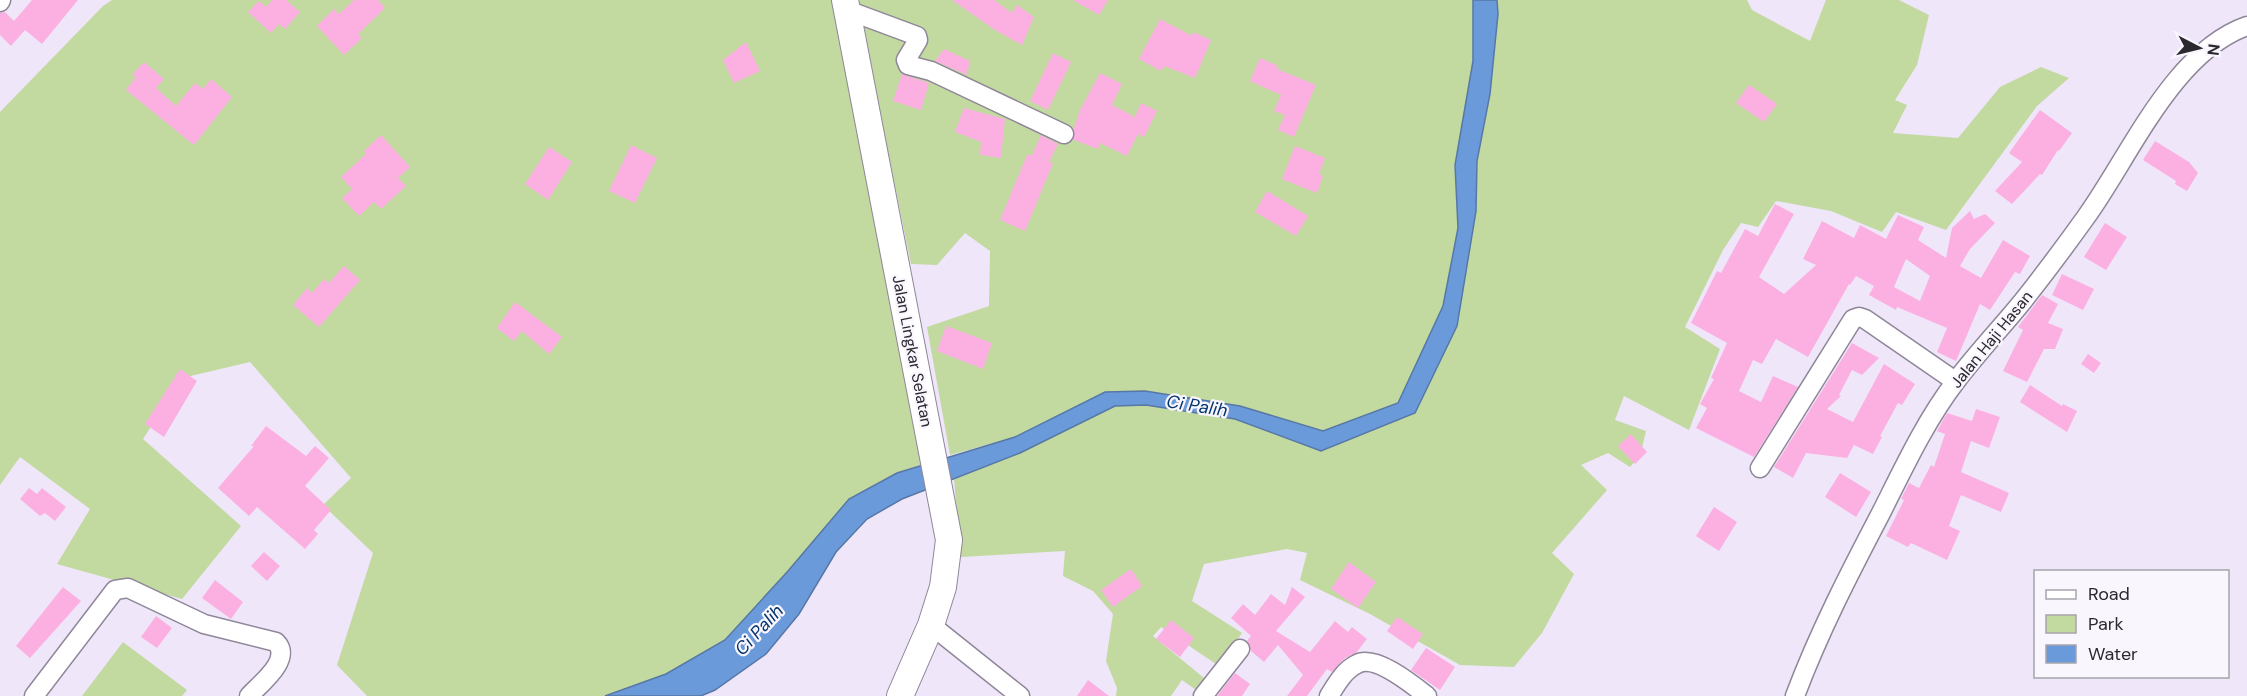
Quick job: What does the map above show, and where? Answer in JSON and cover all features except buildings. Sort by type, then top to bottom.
[{"type":"street","points":[[846,5],[917,36],[918,40],[906,60],[908,65],[931,71],[1064,134]]},
{"type":"street","name":"Jalan Lingkar Selatan","points":[[846,5],[949,540],[943,587],[931,625],[900,696]]},
{"type":"street","name":"Jalan Haji Hasan","points":[[1795,696],[1833,604],[1917,444],[1955,381],[2022,301],[2087,216],[2166,95],[2191,64],[2218,40],[2230,32],[2247,26]]},
{"type":"street","points":[[1760,468],[1853,319],[1859,317],[1865,319],[1955,381]]},
{"type":"street","points":[[34,696],[115,590],[128,588],[204,624],[276,642],[281,646],[282,656],[277,664],[249,696]]},
{"type":"street","points":[[931,625],[1020,696]]},
{"type":"street","points":[[1203,696],[1240,649]]},
{"type":"street","points":[[1329,696],[1348,670],[1358,663],[1368,662],[1379,665],[1427,696]]},
{"type":"green space","points":[[112,0],[836,0],[921,465],[897,473],[788,571],[725,640],[666,674],[605,696],[367,696],[337,665],[373,553],[323,505],[351,478],[250,362],[182,378],[143,439],[241,526],[182,599],[57,564],[90,509],[20,457],[0,485],[0,112],[103,6]]},
{"type":"green space","points":[[857,0],[1473,0],[1473,61],[1455,165],[1458,228],[1443,306],[1398,403],[1323,431],[1240,406],[1145,391],[1105,392],[1015,437],[950,455],[927,327],[989,306],[990,251],[965,233],[937,265],[911,264]]},
{"type":"green space","points":[[1497,0],[1747,0],[1752,10],[1810,41],[1826,0],[1899,0],[1929,15],[1917,65],[1895,100],[1907,105],[1893,133],[1958,138],[2000,87],[2041,67],[2069,78],[2037,106],[1946,230],[1896,212],[1882,232],[1831,211],[1776,201],[1758,227],[1741,223],[1723,250],[1685,327],[1720,349],[1689,430],[1624,396],[1615,420],[1646,431],[1640,456],[1630,467],[1608,453],[1581,465],[1607,490],[1552,553],[1574,574],[1542,633],[1514,667],[1460,665],[1370,614],[1300,580],[1307,553],[1287,549],[1204,564],[1192,601],[1242,633],[1219,666],[1161,627],[1153,636],[1204,678],[1196,690],[1182,680],[1171,696],[1116,696],[1117,688],[1106,661],[1113,614],[1093,591],[1063,576],[1065,551],[961,557],[954,479],[1020,453],[1115,406],[1146,405],[1235,419],[1321,451],[1415,413],[1476,211],[1477,161],[1490,94],[1498,14]]},
{"type":"green space","points":[[123,642],[187,690],[182,696],[82,696]]},
{"type":"water","name":"Ci Palih","points":[[1473,0],[1497,0],[1498,14],[1490,94],[1477,161],[1476,211],[1457,326],[1415,413],[1321,451],[1235,419],[1146,405],[1115,406],[1020,453],[902,499],[867,519],[836,552],[799,614],[766,654],[715,690],[701,696],[605,696],[666,674],[725,640],[849,499],[897,473],[1015,437],[1105,392],[1145,391],[1240,406],[1323,431],[1398,403],[1443,306],[1458,228],[1455,165],[1473,61]]}]
